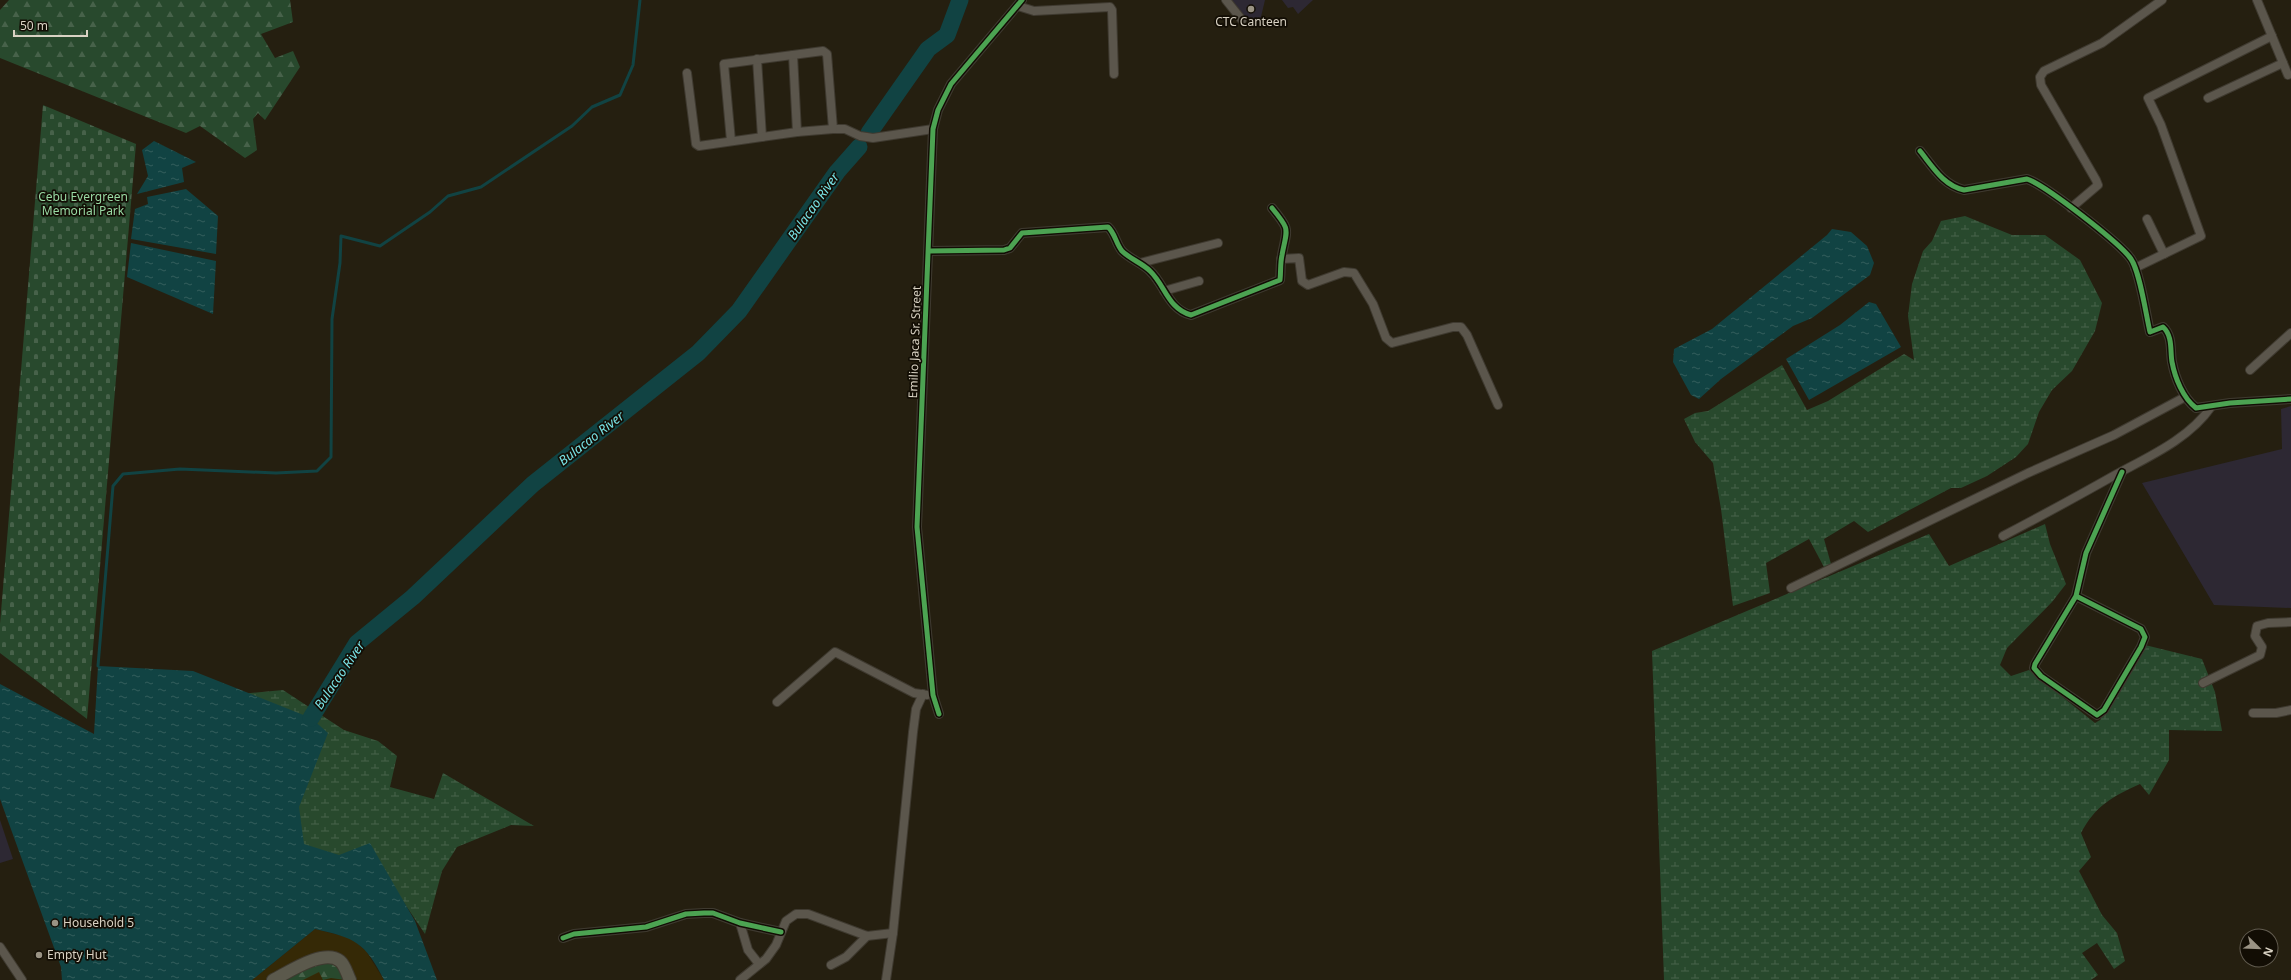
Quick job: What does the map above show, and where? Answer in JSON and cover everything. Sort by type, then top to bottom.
[{"type":"street","points":[[1226,0],[1242,20]]},
{"type":"street","points":[[2071,208],[2098,184],[2042,85],[2040,77],[2044,72],[2102,43],[2162,0]]},
{"type":"street","points":[[2257,0],[2288,75]]},
{"type":"street","points":[[1020,3],[1034,11],[1110,7],[1112,10],[1114,74]]},
{"type":"street","name":"Emilio Jaca Sr. Street","points":[[939,714],[933,695],[917,527],[929,252],[932,130],[938,110],[951,84],[1020,3]]},
{"type":"street","points":[[2135,268],[2201,236],[2161,125],[2148,99],[2272,36]]},
{"type":"street","points":[[730,141],[724,64],[757,59],[826,52],[833,129]]},
{"type":"street","points":[[793,55],[797,132]]},
{"type":"street","points":[[757,59],[762,137]]},
{"type":"street","points":[[2208,98],[2283,63]]},
{"type":"street","points":[[687,73],[696,144],[701,147],[730,141],[833,129],[844,129],[860,136],[873,138],[932,130]]},
{"type":"street","points":[[1920,151],[1944,182],[1954,188],[1964,190],[2027,180],[2036,182],[2071,208],[2126,253],[2135,268],[2150,332],[2163,327],[2166,329],[2172,348],[2172,362],[2185,397],[2196,408],[2230,403],[2291,399]]},
{"type":"street","points":[[929,252],[1004,250],[1010,248],[1022,233],[1103,226],[1111,230],[1123,252],[1150,271],[1164,292],[1166,298],[1186,314],[1197,314],[1280,280],[1281,260],[1288,233],[1286,227],[1272,208]]},
{"type":"street","points":[[2147,220],[2164,254]]},
{"type":"street","points":[[1140,263],[1218,243]]},
{"type":"street","points":[[1281,260],[1298,258],[1302,281],[1308,285],[1344,272],[1354,273],[1373,304],[1386,338],[1392,343],[1453,327],[1462,327],[1498,405]]},
{"type":"street","points":[[1164,292],[1199,281]]},
{"type":"street","points":[[2250,370],[2290,336]]},
{"type":"street","points":[[1790,588],[2028,473],[2114,435],[2185,397]]},
{"type":"street","points":[[2003,536],[2122,472],[2184,435],[2203,419],[2211,407]]},
{"type":"street","points":[[2076,596],[2141,629],[2145,637],[2141,647],[2104,710],[2097,715],[2048,681],[2034,668],[2041,651],[2076,596],[2086,553],[2122,472]]},
{"type":"street","points":[[2203,683],[2260,655],[2262,647],[2255,636],[2257,626],[2268,623],[2291,622]]},
{"type":"street","points":[[777,702],[835,652],[914,693],[933,695]]},
{"type":"street","points":[[886,980],[893,933],[913,732],[916,709],[923,694]]},
{"type":"street","points":[[2253,713],[2276,713],[2291,710]]},
{"type":"street","points":[[563,938],[574,934],[646,927],[692,914],[712,913],[740,923],[781,932]]},
{"type":"street","points":[[740,980],[769,954],[786,921],[796,914],[808,914],[867,936],[893,933]]},
{"type":"street","points":[[740,923],[748,950],[759,964]]},
{"type":"street","points":[[831,965],[846,957],[867,936]]},
{"type":"street","points":[[0,947],[22,980]]},
{"type":"street","points":[[273,980],[323,956],[332,956],[341,961],[350,980]]},
{"type":"shaded area","points":[[1229,0],[1265,0],[1260,21],[1244,19]]},
{"type":"shaded area","points":[[1282,0],[1313,0],[1298,14],[1293,7],[1288,8]]},
{"type":"shaded area","points":[[2291,406],[2291,608],[2214,605],[2142,483],[2282,449],[2281,409]]},
{"type":"shaded area","points":[[0,820],[13,859],[0,863]]},
{"type":"shaded area","points":[[315,929],[351,938],[366,951],[384,980],[252,980]]},
{"type":"green space","points":[[9,0],[290,0],[293,22],[261,34],[275,58],[293,51],[300,67],[265,120],[258,113],[253,119],[257,150],[245,158],[200,126],[186,133],[0,58],[0,10]]},
{"type":"green space","name":"Cebu Evergreen Memorial Park","points":[[43,105],[136,144],[87,719],[0,653],[0,624]]},
{"type":"green space","points":[[1965,216],[2012,235],[2045,235],[2080,260],[2102,303],[2095,331],[2072,371],[2052,390],[2039,412],[2028,444],[2016,457],[1987,476],[1961,488],[1951,488],[1868,532],[1854,521],[1824,539],[1831,564],[1825,569],[1809,539],[1766,563],[1770,593],[1733,606],[1721,509],[1713,463],[1695,442],[1684,419],[1695,413],[1708,411],[1782,365],[1807,410],[1828,401],[1904,354],[1914,360],[1908,316],[1912,284],[1923,251],[1932,241],[1941,221]]},
{"type":"green space","points":[[2045,524],[2050,544],[2066,584],[2052,602],[2007,648],[2000,665],[2011,676],[2029,670],[2095,723],[2100,720],[2145,645],[2202,659],[2215,692],[2222,731],[2169,730],[2169,760],[2149,795],[2140,784],[2121,793],[2106,803],[2092,816],[2081,833],[2091,857],[2079,871],[2102,915],[2117,933],[2125,961],[2114,969],[2097,943],[2082,953],[2098,975],[2091,980],[1664,980],[1652,651],[1929,534],[1949,566]]},
{"type":"green space","points":[[283,690],[344,730],[378,741],[397,756],[390,787],[434,799],[443,773],[534,826],[511,825],[457,847],[442,871],[425,934],[372,855],[311,859],[217,696]]},
{"type":"green space","points":[[322,961],[330,963],[336,967],[341,972],[345,980],[331,978],[323,980],[319,972],[303,980],[285,980]]},
{"type":"water","points":[[154,141],[196,162],[182,168],[184,182],[137,194],[148,176],[142,150]]},
{"type":"water","points":[[186,189],[218,216],[216,254],[131,239],[135,209],[148,204],[147,197]]},
{"type":"water","points":[[1832,229],[1851,232],[1867,246],[1874,263],[1870,275],[1812,318],[1793,326],[1721,379],[1699,399],[1691,395],[1673,362],[1674,349],[1712,329],[1827,235]]},
{"type":"water","points":[[131,243],[216,261],[213,314],[127,277]]},
{"type":"water","points":[[1869,302],[1876,304],[1901,347],[1809,400],[1786,359],[1840,325]]},
{"type":"water","points":[[98,666],[193,671],[311,718],[328,733],[299,807],[304,844],[339,855],[370,843],[415,921],[437,980],[384,980],[371,957],[357,944],[340,935],[315,929],[252,980],[62,980],[61,967],[0,799],[0,684],[94,734]]},
{"type":"waterway","points":[[98,666],[113,486],[123,474],[180,469],[276,473],[317,471],[331,457],[332,319],[340,263],[341,236],[380,246],[430,212],[448,196],[481,187],[572,126],[592,107],[620,95],[633,65],[640,0]]},
{"type":"waterway","name":"Bulacao River","points":[[869,133],[928,49],[947,35],[960,0]]},
{"type":"waterway","name":"Bulacao River","points":[[311,718],[357,643],[413,597],[533,484],[698,353],[739,311],[837,172],[859,147]]},
{"type":"cycle path","points":[[939,714],[933,695],[917,527],[933,129],[938,110],[951,84],[1022,0]]},
{"type":"cycle path","points":[[1920,151],[1944,180],[1957,188],[1964,190],[2027,179],[2082,215],[2124,251],[2131,259],[2137,274],[2150,332],[2163,327],[2166,331],[2170,339],[2172,362],[2177,381],[2187,399],[2196,408],[2230,403],[2291,399]]},
{"type":"cycle path","points":[[929,251],[1004,250],[1010,248],[1022,233],[1108,227],[1122,251],[1150,271],[1177,308],[1191,315],[1280,280],[1286,230],[1282,221],[1272,208]]},
{"type":"cycle path","points":[[2076,596],[2141,629],[2145,637],[2141,647],[2104,710],[2097,715],[2041,676],[2034,668],[2076,596],[2086,553],[2122,472]]},
{"type":"cycle path","points":[[563,938],[574,934],[646,927],[686,914],[704,913],[713,913],[740,923],[781,932]]},
{"type":"place","name":"CTC Canteen","points":[[1251,9]]},
{"type":"place","name":"Household 5","points":[[55,923]]},
{"type":"place","name":"Empty Hut","points":[[39,955]]}]
